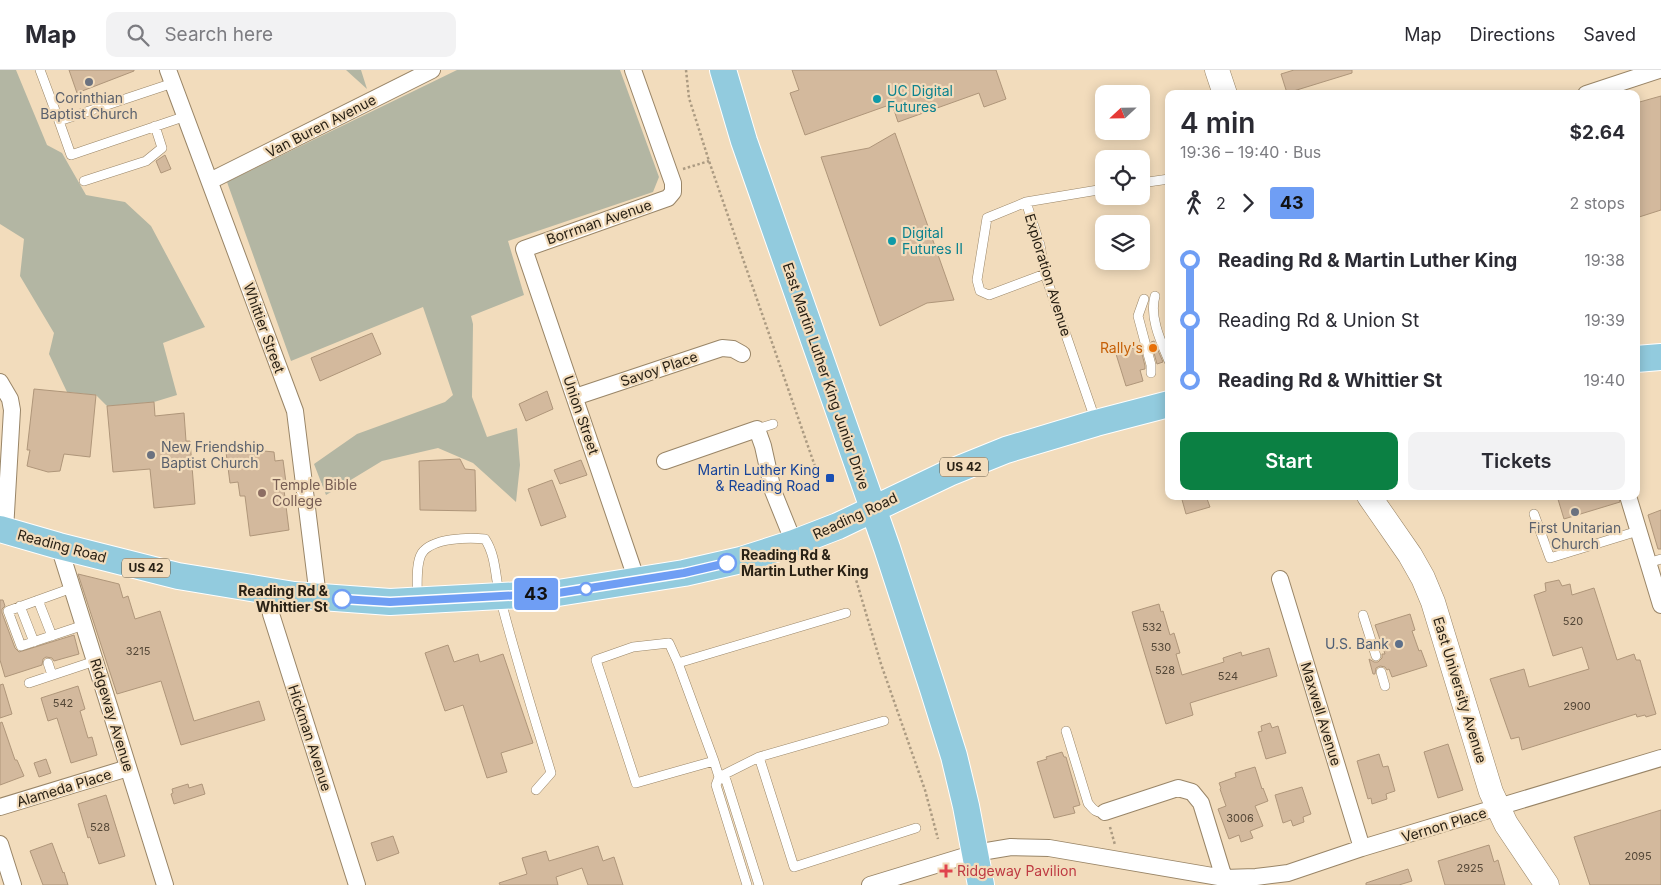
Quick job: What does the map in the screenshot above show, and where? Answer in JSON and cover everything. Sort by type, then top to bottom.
[{"type":"main road","name":"East Martin Luther King Junior Drive","points":[[723,70],[747,149],[886,548],[954,756],[966,806],[981,885]]},
{"type":"main road","points":[[1640,359],[1661,357]]},
{"type":"main road","name":"Reading Road","points":[[3,530],[178,576],[267,591],[318,597],[390,602],[558,593],[708,568],[794,543],[838,526],[949,473],[1006,450],[1165,405]]},
{"type":"street","name":"Van Buren Avenue","points":[[210,182],[432,70]]},
{"type":"street","points":[[633,70],[670,173]]},
{"type":"street","points":[[1217,70],[1223,90]]},
{"type":"street","points":[[1598,90],[1659,70]]},
{"type":"street","name":"Whittier Street","points":[[171,77],[295,411],[318,597]]},
{"type":"street","name":"Borrman Avenue","points":[[524,249],[668,198],[673,192],[670,173]]},
{"type":"street","name":"Union Street","points":[[524,249],[637,581]]},
{"type":"street","name":"Savoy Place","points":[[575,397],[722,348],[733,349],[742,354]]},
{"type":"street","points":[[0,382],[10,399],[12,410],[3,530]]},
{"type":"street","points":[[664,462],[757,430],[763,446],[773,491],[794,543]]},
{"type":"street","name":"East University Avenue","points":[[1373,500],[1410,555],[1423,578],[1433,602],[1490,792],[1498,808],[1547,885]]},
{"type":"street","points":[[1629,500],[1638,531],[1655,561],[1661,605]]},
{"type":"street","name":"Ridgeway Avenue","points":[[59,546],[165,885]]},
{"type":"street","name":"Maxwell Avenue","points":[[1280,579],[1362,848]]},
{"type":"street","name":"Hickman Avenue","points":[[267,591],[271,614],[357,885]]},
{"type":"street","name":"Vernon Place","points":[[870,885],[975,853],[1011,846],[1031,846],[1224,878],[1288,873],[1362,848],[1661,758]]},
{"type":"street","name":"Alameda Place","points":[[0,807],[128,768]]},
{"type":"street","points":[[1107,817],[1178,788],[1192,792],[1201,803],[1224,878]]},
{"type":"street","points":[[0,844],[12,885]]},
{"type":"lane","points":[[40,70],[72,155],[186,116]]},
{"type":"lane","points":[[59,122],[171,77]]},
{"type":"lane","points":[[84,181],[146,161],[162,148],[155,126]]},
{"type":"lane","points":[[1150,182],[1165,180]]},
{"type":"lane","name":"Exploration Avenue","points":[[1095,190],[1026,202],[1040,245],[1045,274],[1096,423]]},
{"type":"lane","points":[[1026,202],[987,218],[977,280],[980,291],[989,295],[1045,274]]},
{"type":"lane","points":[[1155,296],[1153,304],[1154,314],[1165,348]]},
{"type":"lane","points":[[1144,300],[1138,316],[1151,365],[1151,373]]},
{"type":"lane","points":[[757,430],[773,424]]},
{"type":"lane","points":[[1534,514],[1550,558],[1638,531]]},
{"type":"lane","points":[[417,600],[418,566],[421,554],[428,547],[449,540],[485,539],[491,548],[499,596],[551,773],[536,790]]},
{"type":"lane","points":[[72,588],[8,611],[22,646],[39,642],[84,625]]},
{"type":"lane","points":[[38,600],[52,636]]},
{"type":"lane","points":[[678,663],[846,613]]},
{"type":"lane","points":[[1363,615],[1376,656]]},
{"type":"lane","points":[[714,760],[636,784],[596,660],[633,647],[669,643],[714,760],[719,777],[716,785],[747,885]]},
{"type":"lane","points":[[29,683],[95,662]]},
{"type":"lane","points":[[48,663],[52,675]]},
{"type":"lane","points":[[1380,672],[1385,686]]},
{"type":"lane","points":[[719,777],[759,758],[884,721]]},
{"type":"lane","points":[[1066,731],[1088,803],[1094,811],[1107,817]]},
{"type":"lane","points":[[759,758],[794,867],[916,828]]},
{"type":"lane","points":[[719,777],[726,780],[759,885]]},
{"type":"path","points":[[686,70],[689,98],[709,161],[818,475]]},
{"type":"path","points":[[670,173],[709,161]]},
{"type":"path","points":[[852,566],[881,664],[925,790],[938,838]]},
{"type":"path","points":[[1107,817],[1116,847]]},
{"type":"green space","points":[[0,70],[16,70],[47,145],[62,153],[86,195],[125,202],[151,226],[205,327],[163,343],[177,395],[154,402],[107,406],[96,395],[67,392],[49,354],[54,333],[20,276],[24,239],[0,224]]},
{"type":"green space","points":[[346,70],[361,70],[367,89]]},
{"type":"green space","points":[[457,70],[620,70],[659,177],[653,192],[508,241],[524,295],[471,316],[473,324],[472,397],[487,437],[517,428],[520,465],[516,502],[473,463],[438,448],[382,461],[326,495],[314,464],[357,434],[445,402],[453,395],[423,307],[291,361],[227,182]]},
{"type":"building","name":"Corinthian Baptist Church","points":[[69,70],[134,70],[134,71],[77,93]]},
{"type":"building","name":"UC Digital Futures","points":[[792,70],[996,70],[1006,99],[984,107],[979,93],[898,122],[892,104],[805,135],[790,93],[799,90]]},
{"type":"building","points":[[1294,70],[1352,70],[1352,73],[1297,90],[1286,90],[1281,74]]},
{"type":"building","points":[[1661,96],[1661,210],[1640,217],[1640,102]]},
{"type":"building","name":"Digital Futures II","points":[[895,133],[954,300],[927,303],[880,326],[821,157],[869,148]]},
{"type":"building","points":[[165,155],[171,169],[161,173],[156,161]]},
{"type":"building","points":[[372,333],[381,354],[320,381],[311,358]]},
{"type":"building","points":[[1154,341],[1163,362],[1157,364],[1151,342]]},
{"type":"building","points":[[1140,346],[1145,366],[1145,369],[1140,370],[1143,381],[1126,386],[1116,354]]},
{"type":"building","points":[[34,389],[96,395],[90,457],[64,454],[60,471],[48,472],[27,466],[30,450],[27,450]]},
{"type":"building","points":[[547,391],[553,409],[526,421],[519,404]]},
{"type":"building","name":"New Friendship Baptist Church","points":[[154,402],[155,416],[184,413],[186,441],[190,441],[195,504],[154,508],[150,469],[113,472],[107,406]]},
{"type":"building","name":"Temple Bible College","points":[[244,449],[274,452],[275,461],[283,460],[287,490],[284,490],[289,530],[250,536],[245,496],[240,496],[238,482],[230,483],[226,452]]},
{"type":"building","points":[[460,459],[465,469],[475,470],[476,511],[420,510],[419,461]]},
{"type":"building","points":[[581,460],[587,475],[560,484],[554,470]]},
{"type":"building","points":[[552,480],[566,517],[541,526],[528,489]]},
{"type":"building","points":[[1182,500],[1207,500],[1210,507],[1186,514]]},
{"type":"building","name":"First Unitarian Church","points":[[1558,500],[1619,500],[1620,502],[1564,519]]},
{"type":"building","points":[[1661,510],[1661,549],[1658,549],[1648,515]]},
{"type":"building","points":[[78,574],[119,584],[123,598],[128,596],[135,619],[160,611],[194,721],[259,701],[265,720],[181,745],[161,681],[117,694]]},
{"type":"building","points":[[1559,580],[1562,586],[1570,584],[1572,595],[1594,588],[1617,660],[1634,654],[1636,660],[1640,660],[1656,714],[1637,717],[1636,714],[1522,750],[1519,737],[1511,739],[1490,679],[1524,669],[1529,687],[1589,669],[1582,647],[1553,656],[1534,595],[1546,591],[1545,583]]},
{"type":"building","points":[[0,600],[3,600],[5,606],[2,609],[2,613],[15,648],[19,652],[74,635],[79,654],[54,661],[52,658],[46,657],[43,659],[42,665],[5,677],[0,660]]},
{"type":"building","points":[[1159,604],[1170,635],[1174,633],[1180,653],[1176,654],[1182,675],[1224,662],[1223,658],[1241,652],[1242,656],[1269,648],[1277,676],[1190,703],[1193,715],[1166,724],[1132,612]]},
{"type":"building","name":"U.S. Bank","points":[[1410,614],[1415,630],[1412,631],[1427,666],[1392,677],[1389,669],[1387,670],[1385,667],[1380,666],[1376,668],[1375,674],[1373,674],[1369,659],[1378,662],[1382,658],[1382,654],[1385,654],[1375,625]]},
{"type":"building","points":[[448,645],[454,662],[478,654],[480,662],[503,654],[533,743],[501,753],[507,772],[487,778],[463,705],[445,711],[425,653]]},
{"type":"building","points":[[3,684],[12,714],[0,718],[0,685]]},
{"type":"building","points":[[78,686],[85,709],[80,711],[88,738],[92,737],[97,755],[71,763],[57,718],[48,721],[41,698]]},
{"type":"building","points":[[2,722],[15,760],[17,760],[24,776],[0,785],[0,723]]},
{"type":"building","points":[[1270,723],[1272,728],[1278,726],[1286,753],[1266,759],[1258,732],[1262,731],[1261,726]]},
{"type":"building","points":[[1448,744],[1463,790],[1438,798],[1424,752]]},
{"type":"building","points":[[1062,752],[1064,757],[1066,757],[1080,805],[1073,807],[1075,813],[1054,818],[1037,762]]},
{"type":"building","points":[[1379,754],[1383,767],[1388,766],[1395,791],[1386,794],[1387,799],[1372,804],[1371,798],[1368,799],[1357,761]]},
{"type":"building","points":[[46,759],[51,773],[39,777],[34,763]]},
{"type":"building","points":[[1255,767],[1268,801],[1255,806],[1263,826],[1250,831],[1253,838],[1241,842],[1239,835],[1229,839],[1218,809],[1226,806],[1219,783],[1236,777],[1235,773]]},
{"type":"building","points":[[188,784],[189,788],[202,784],[205,794],[174,804],[171,794],[173,793],[172,789]]},
{"type":"building","points":[[1302,787],[1311,814],[1303,817],[1304,822],[1293,826],[1291,820],[1283,823],[1275,795]]},
{"type":"building","points":[[106,795],[125,856],[99,864],[90,837],[88,838],[78,804]]},
{"type":"building","points":[[1661,810],[1661,885],[1590,885],[1574,837]]},
{"type":"building","points":[[393,836],[399,853],[377,861],[371,843]]},
{"type":"building","points":[[52,843],[68,885],[43,885],[30,851]]},
{"type":"building","points":[[1489,845],[1494,862],[1498,860],[1505,885],[1445,885],[1438,861]]},
{"type":"building","points":[[598,846],[603,861],[614,857],[623,885],[588,885],[582,868],[556,877],[558,885],[500,885],[499,883],[527,874],[522,858],[546,851],[549,861]]},
{"type":"building","points":[[1408,869],[1412,881],[1399,885],[1366,885],[1366,883]]},
{"type":"bus line","name":"43","points":[[342,599],[390,602],[558,593],[684,573],[727,563]]},
{"type":"place","name":"Corinthian Baptist Church","points":[[89,82]]},
{"type":"place","name":"UC Digital Futures","points":[[877,99]]},
{"type":"place","name":"Digital Futures II","points":[[892,241]]},
{"type":"place","name":"Rally's","points":[[1153,348]]},
{"type":"place","name":"New Friendship Baptist Church","points":[[151,455]]},
{"type":"place","name":"Martin Luther King & Reading Road","points":[[830,478]]},
{"type":"place","name":"Temple Bible College","points":[[262,493]]},
{"type":"place","name":"First Unitarian Church","points":[[1575,512]]},
{"type":"place","name":"Reading Rd & Martin Luther King","points":[[727,563]]},
{"type":"place","name":"Reading Rd & Whittier St","points":[[342,599]]},
{"type":"place","name":"U.S. Bank","points":[[1399,644]]},
{"type":"place","name":"Ridgeway Pavilion","points":[[946,871]]}]
